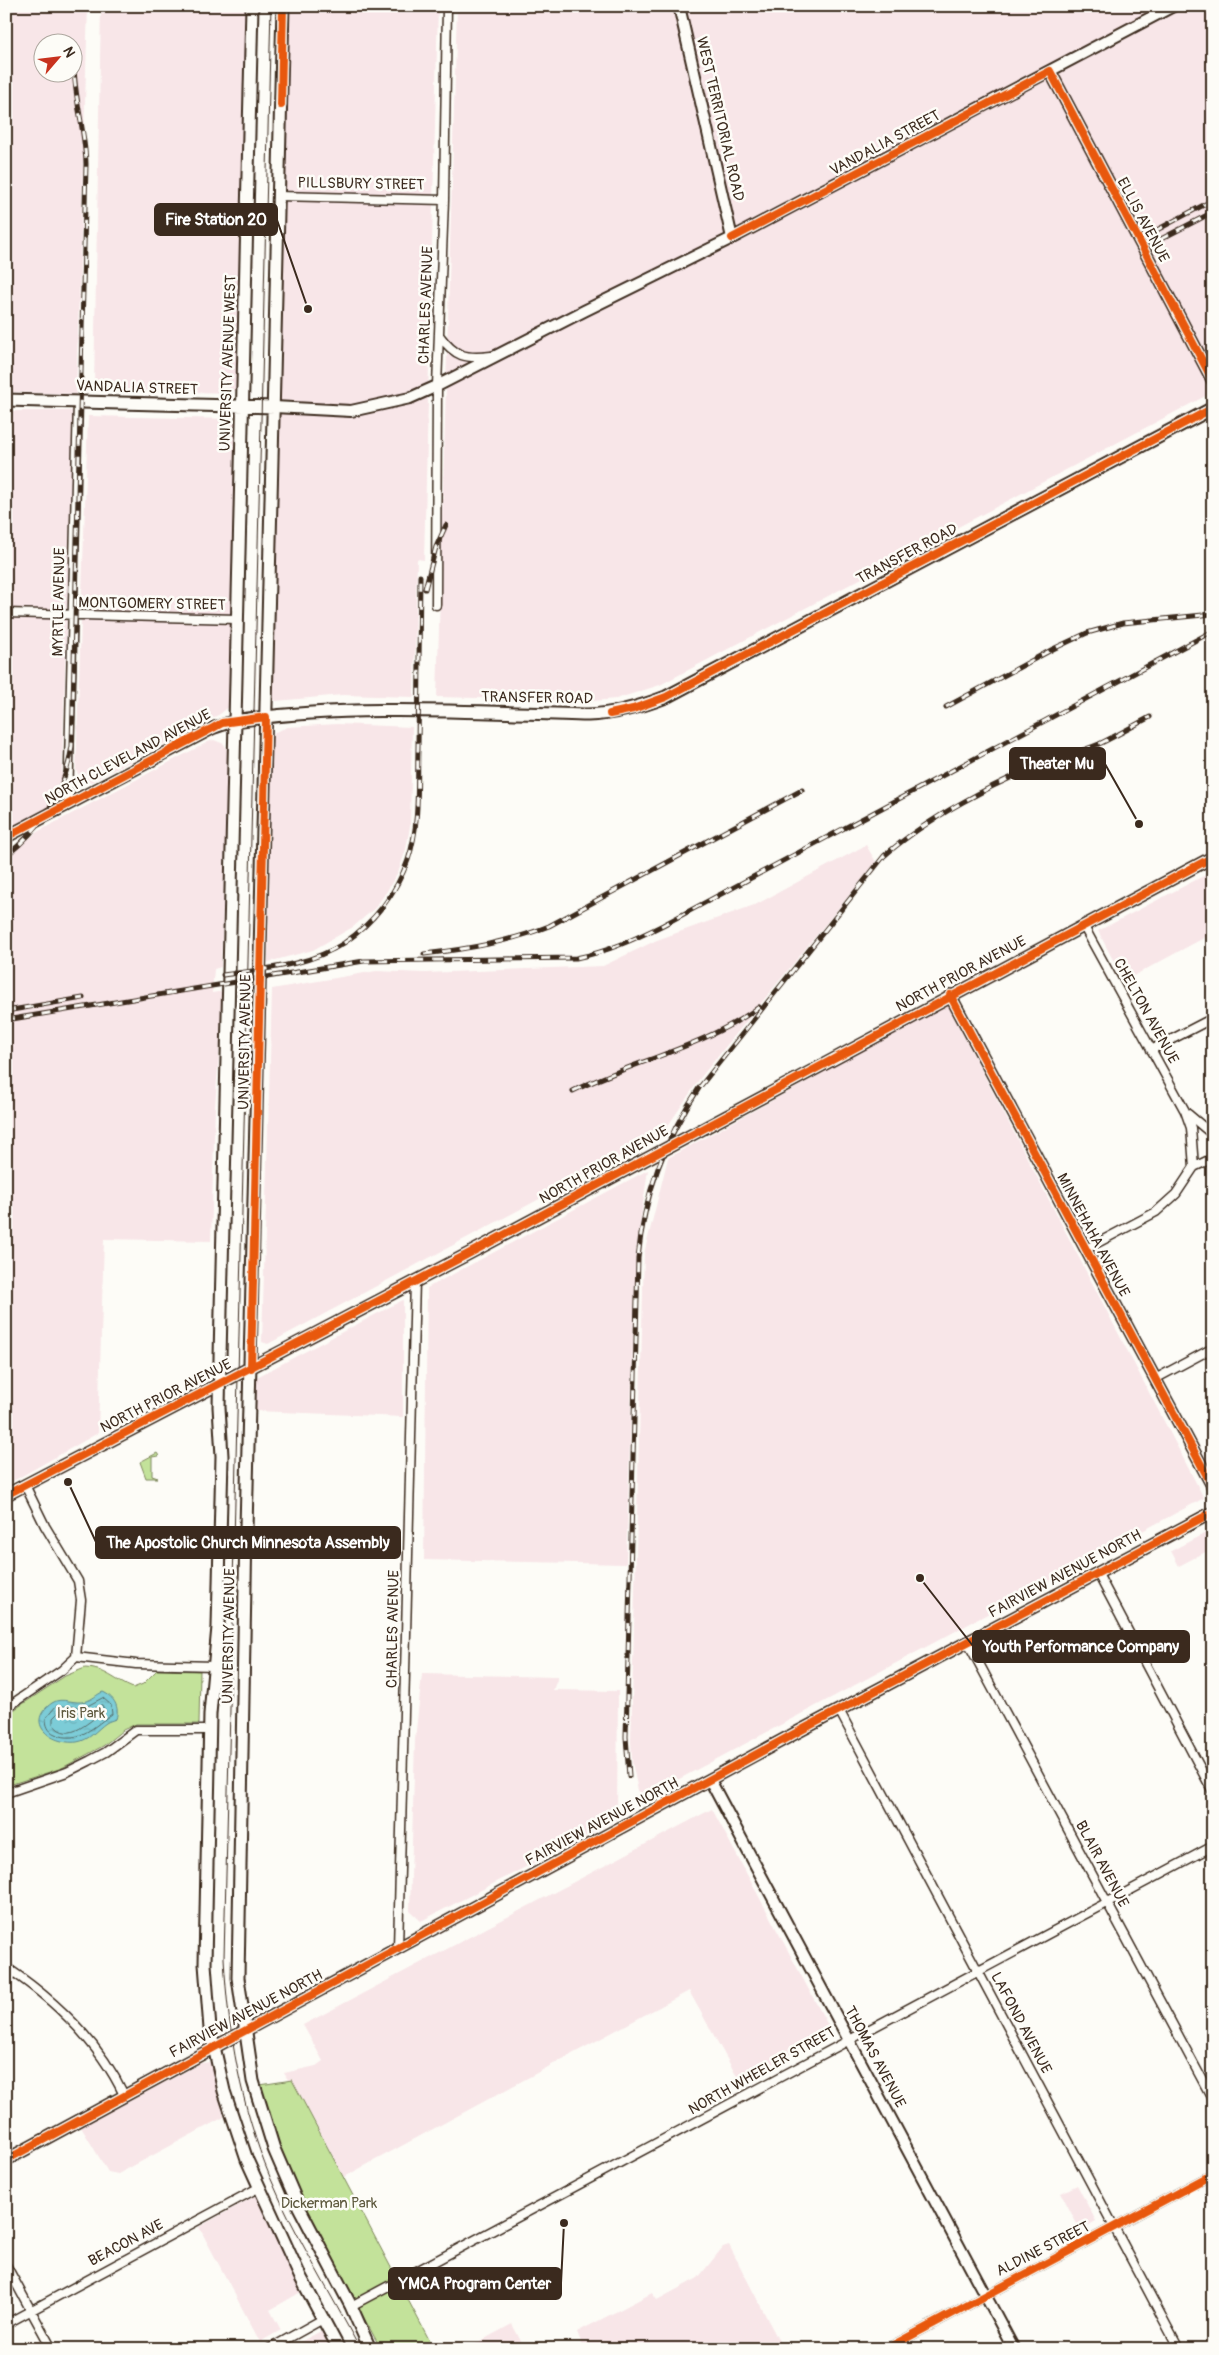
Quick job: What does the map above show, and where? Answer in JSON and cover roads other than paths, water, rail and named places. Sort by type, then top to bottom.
[{"type":"main road","name":"UNIVERSITY AVENUE WEST","points":[[234,721],[252,6]]},
{"type":"main road","points":[[266,717],[283,6]]},
{"type":"main road","name":"VANDALIA STREET","points":[[6,400],[274,407]]},
{"type":"main road","name":"TRANSFER ROAD","points":[[266,717],[371,711],[588,715],[621,712],[641,706],[666,697],[1213,408]]},
{"type":"main road","name":"NORTH CLEVELAND AVENUE","points":[[234,721],[266,717]]},
{"type":"main road","name":"UNIVERSITY AVENUE","points":[[266,717],[238,1933],[239,1993],[257,2096],[275,2153],[299,2207],[351,2306],[370,2349]]},
{"type":"main road","name":"UNIVERSITY AVENUE","points":[[234,721],[219,1383],[222,1456],[218,1627],[210,1730],[206,1996],[214,2047],[234,2127],[258,2188],[339,2349]]},
{"type":"street","name":"CHARLES AVENUE","points":[[436,605],[437,386],[444,200],[447,6]]},
{"type":"street","name":"WEST TERRITORIAL ROAD","points":[[679,6],[732,238]]},
{"type":"street","name":"VANDALIA STREET","points":[[274,407],[351,411],[410,398],[437,386],[732,238],[1173,6]]},
{"type":"street","name":"ELLIS AVENUE","points":[[1050,71],[1213,381]]},
{"type":"street","name":"PILLSBURY STREET","points":[[278,196],[444,200]]},
{"type":"street","name":"VANDALIA STREET","points":[[439,335],[458,355],[474,358],[496,356]]},
{"type":"street","name":"MYRTLE AVENUE","points":[[68,804],[78,401]]},
{"type":"street","name":"MONTGOMERY STREET","points":[[6,613],[237,620]]},
{"type":"street","name":"NORTH CLEVELAND AVENUE","points":[[6,837],[213,728],[234,721]]},
{"type":"street","name":"NORTH PRIOR AVENUE","points":[[6,1495],[470,1253],[950,995],[1213,857]]},
{"type":"street","name":"CHELTON AVENUE","points":[[1084,925],[1185,1111],[1192,1128],[1194,1167]]},
{"type":"street","name":"MINNEHAHA AVENUE","points":[[950,995],[1213,1487]]},
{"type":"street","points":[[1151,1050],[1213,1018]]},
{"type":"street","name":"CHELTON AVENUE","points":[[1185,1111],[1213,1135]]},
{"type":"street","points":[[1086,1249],[1165,1205],[1176,1194],[1194,1167],[1213,1158]]},
{"type":"street","name":"CHARLES AVENUE","points":[[398,1948],[415,1280]]},
{"type":"street","points":[[1155,1379],[1213,1348]]},
{"type":"street","points":[[6,1708],[62,1670],[76,1657],[81,1600],[78,1581],[45,1526],[25,1485]]},
{"type":"street","name":"FAIRVIEW AVENUE NORTH","points":[[6,2160],[839,1710],[1213,1512]]},
{"type":"street","points":[[1098,1572],[1213,1792]]},
{"type":"street","name":"BLAIR AVENUE","points":[[968,1641],[1213,2100]]},
{"type":"street","points":[[76,1657],[136,1664],[214,1666]]},
{"type":"street","name":"LAFOND AVENUE","points":[[839,1710],[1179,2349]]},
{"type":"street","points":[[6,1793],[59,1775],[89,1761],[106,1752],[136,1730],[144,1728],[210,1730]]},
{"type":"street","name":"THOMAS AVENUE","points":[[710,1780],[1014,2349]]},
{"type":"street","name":"NORTH WHEELER STREET","points":[[351,2306],[848,2039],[978,1972],[1213,1846]]},
{"type":"street","points":[[6,1967],[40,1992],[76,2026],[104,2060],[124,2095]]},
{"type":"street","name":"ALDINE STREET","points":[[886,2349],[1115,2228],[1179,2190],[1213,2174]]},
{"type":"street","name":"BEACON AVE","points":[[6,2324],[258,2188]]},
{"type":"street","points":[[6,2265],[52,2349]]},
{"type":"street","points":[[269,2349],[323,2320]]},
{"type":"water","points":[[103,1692],[110,1697],[117,1707],[116,1719],[106,1723],[89,1737],[82,1741],[67,1742],[58,1740],[44,1731],[40,1724],[40,1718],[44,1710],[52,1703],[60,1700],[82,1702]]},
{"type":"tram line","points":[[271,6],[224,1958],[229,2014],[238,2069],[251,2124],[260,2151],[290,2221],[360,2349]]},
{"type":"railway","points":[[6,856],[31,833],[50,807],[64,779],[72,746],[86,164],[84,137],[75,82]]},
{"type":"railway","points":[[1155,231],[1213,200]]},
{"type":"railway","points":[[1161,239],[1213,212]]},
{"type":"railway","points":[[425,589],[436,547],[446,525]]},
{"type":"railway","points":[[223,975],[301,962],[330,951],[355,935],[374,917],[390,896],[403,873],[412,847],[417,805],[420,576]]},
{"type":"railway","points":[[946,707],[1053,649],[1087,633],[1123,623],[1213,614]]},
{"type":"railway","points":[[6,1020],[364,961],[576,958],[610,949],[663,925],[1213,631]]},
{"type":"railway","points":[[629,1776],[626,1737],[638,1258],[645,1212],[666,1148],[699,1088],[884,856],[921,828],[984,790],[1049,761],[1099,744],[1150,717]]},
{"type":"railway","points":[[424,954],[488,944],[534,932],[549,926],[802,790]]},
{"type":"railway","points":[[6,1011],[83,998]]},
{"type":"railway","points":[[573,1091],[715,1033],[759,1007]]},
{"type":"place","name":"Fire Station 20","points":[[308,309]]},
{"type":"place","name":"Theater Mu","points":[[1139,824]]},
{"type":"place","name":"The Apostolic Church Minnesota Assembly","points":[[68,1482]]},
{"type":"place","name":"Youth Performance Company","points":[[920,1578]]},
{"type":"place","name":"YMCA Program Center","points":[[564,2223]]},
{"type":"park label","name":"Iris Park","points":[[81,1713]]},
{"type":"park label","name":"Dickerman Park","points":[[329,2203]]}]
